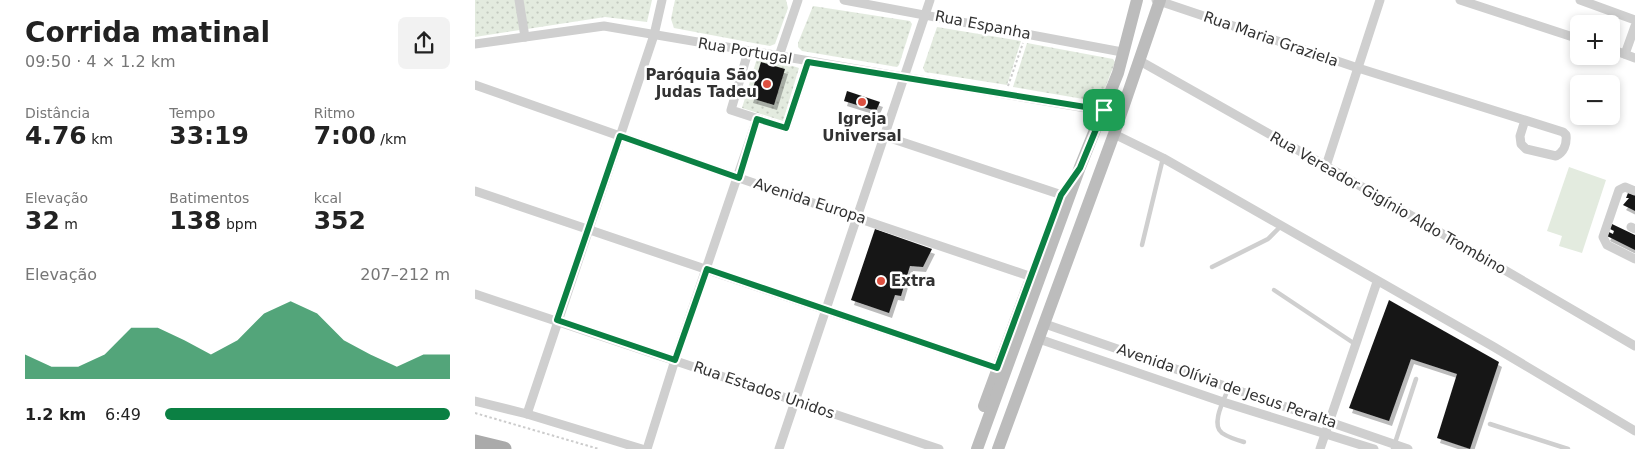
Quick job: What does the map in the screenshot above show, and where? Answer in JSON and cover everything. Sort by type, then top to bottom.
[{"type":"main road","points":[[475,442],[503,449]]},
{"type":"street","points":[[519,0],[525,37]]},
{"type":"street","points":[[527,414],[654,35],[661,0]]},
{"type":"street","points":[[779,56],[798,0]]},
{"type":"street","name":"Rua Espanha","points":[[843,0],[1122,52]]},
{"type":"street","points":[[779,449],[930,0]]},
{"type":"street","points":[[969,449],[997,368],[1032,277],[1065,196],[1080,168],[1118,73],[1137,0]]},
{"type":"street","points":[[998,449],[1114,134],[1158,0]]},
{"type":"street","name":"Rua Maria Graziela","points":[[1158,0],[1358,68],[1525,120],[1563,132],[1567,140],[1563,150],[1556,156],[1526,149],[1521,144],[1520,136],[1525,120]]},
{"type":"street","points":[[1326,166],[1380,0]]},
{"type":"street","points":[[1460,0],[1570,36]]},
{"type":"street","points":[[1580,0],[1635,20]]},
{"type":"street","name":"Rua Portugal","points":[[475,44],[604,26],[1121,114]]},
{"type":"street","points":[[1625,54],[1635,26]]},
{"type":"street","points":[[748,52],[731,110],[786,128],[808,62]]},
{"type":"street","points":[[1620,53],[1635,58]]},
{"type":"street","name":"Rua Vereador Gigínio Aldo Trombino","points":[[1139,61],[1326,166],[1635,346]]},
{"type":"street","name":"Avenida Europa","points":[[475,85],[739,178],[857,216],[1032,277]]},
{"type":"street","points":[[647,449],[675,360],[739,178],[757,119]]},
{"type":"street","points":[[1114,134],[1163,158],[1280,227],[1494,347],[1635,431]]},
{"type":"street","points":[[884,136],[1065,196]]},
{"type":"street","points":[[1635,191],[1622,187],[1619,190],[1603,237],[1607,245],[1635,259]]},
{"type":"street","points":[[475,191],[997,368]]},
{"type":"street","points":[[977,449],[1065,196]]},
{"type":"street","points":[[1320,449],[1356,345],[1368,302],[1377,282]]},
{"type":"street","name":"Rua Estados Unidos","points":[[475,294],[939,449]]},
{"type":"street","name":"Avenida Olívia de Jesus Peralta","points":[[1045,324],[1330,422],[1394,447],[1408,449]]},
{"type":"street","name":"Avenida Olívia de Jesus Peralta","points":[[1039,339],[1223,402],[1374,449]]},
{"type":"street","points":[[1170,384],[1176,369]]},
{"type":"street","points":[[475,401],[527,414],[642,449]]},
{"type":"lane","points":[[1141,245],[1163,158]]},
{"type":"lane","points":[[1212,267],[1268,239],[1280,227]]},
{"type":"lane","points":[[1274,290],[1356,345]]},
{"type":"lane","points":[[1394,447],[1416,379]]},
{"type":"lane","points":[[1229,387],[1217,423],[1218,429],[1222,433],[1244,442]]},
{"type":"lane","points":[[1490,424],[1568,449]]},
{"type":"path","points":[[1005,94],[1026,33]]},
{"type":"path","points":[[475,413],[599,449]]},
{"type":"shaded area","points":[[475,0],[516,0],[520,30],[475,37]]},
{"type":"shaded area","points":[[522,0],[652,0],[647,22],[605,17],[527,29]]},
{"type":"shaded area","points":[[675,0],[786,0],[788,8],[775,44],[770,46],[674,28],[671,19]]},
{"type":"shaded area","points":[[813,6],[910,21],[912,24],[899,65],[897,67],[802,51],[798,47],[798,43]]},
{"type":"shaded area","points":[[937,27],[1021,41],[1007,85],[925,72],[923,68]]},
{"type":"shaded area","points":[[1027,43],[1113,59],[1115,62],[1101,99],[1095,101],[1013,87]]},
{"type":"shaded area","points":[[758,55],[799,68],[783,121],[742,108]]},
{"type":"shaded area","points":[[1569,167],[1606,180],[1582,253],[1559,246],[1562,236],[1547,231]]},
{"type":"building","name":"Paróquia São Judas Tadeu","points":[[761,62],[785,69],[774,105],[750,98]]},
{"type":"building","name":"Igreja Universal","points":[[847,91],[880,102],[876,111],[844,101]]},
{"type":"building","points":[[1628,193],[1635,195],[1635,211],[1623,205],[1629,198],[1626,198]]},
{"type":"building","points":[[1612,224],[1635,235],[1635,250],[1607,236],[1609,232],[1613,234],[1614,231],[1610,229]]},
{"type":"building","name":"Extra","points":[[875,229],[932,249],[923,267],[910,266],[901,296],[895,295],[889,313],[851,300]]},
{"type":"building","points":[[1389,300],[1499,362],[1470,449],[1437,438],[1457,374],[1411,359],[1389,421],[1349,408]]},
{"type":"place","name":"Paróquia São Judas Tadeu","points":[[767,84]]},
{"type":"place","name":"Igreja Universal","points":[[862,102]]},
{"type":"place","name":"Extra","points":[[881,281]]},
{"type":"route","points":[[808,62],[1104,110],[1080,168],[1061,195],[997,368],[707,269],[675,360],[557,320],[620,136],[739,178],[757,119],[786,128],[808,62]]}]
